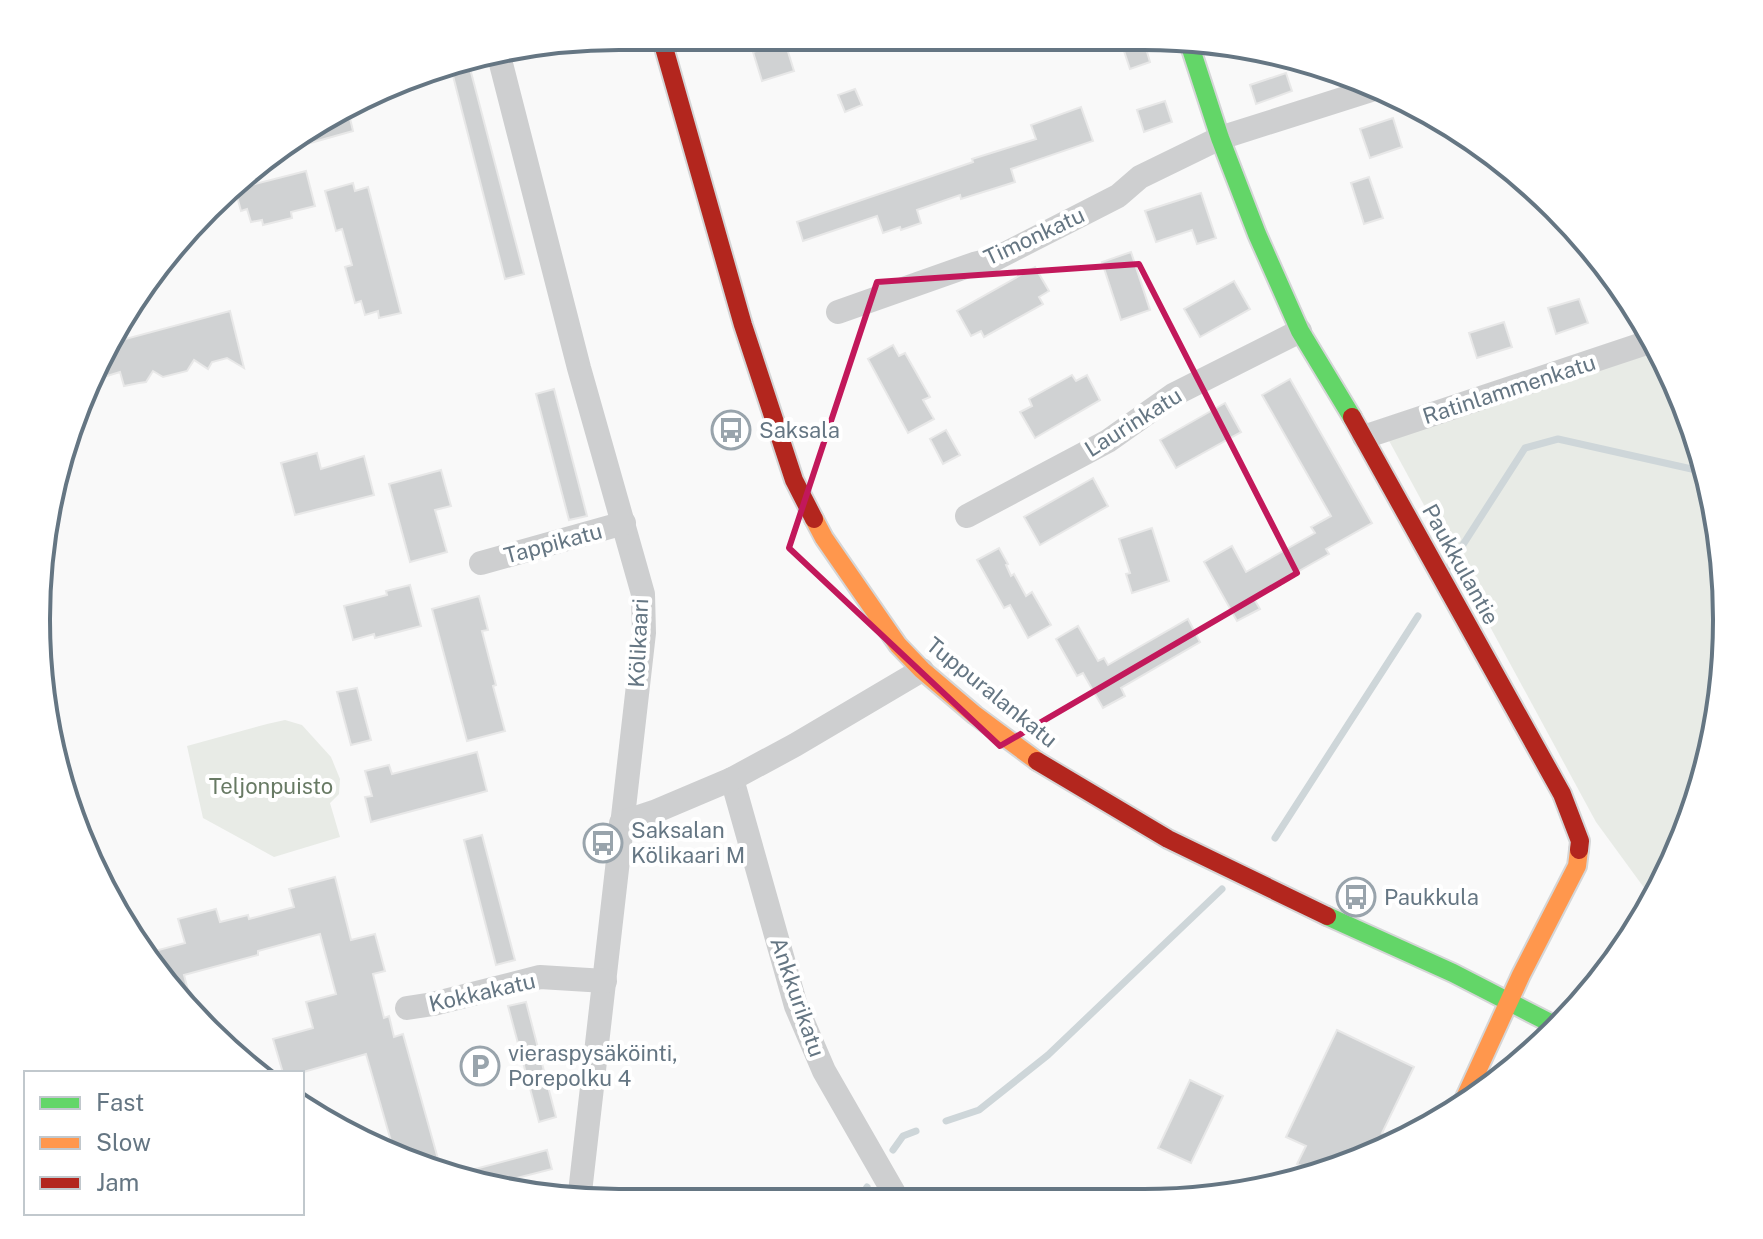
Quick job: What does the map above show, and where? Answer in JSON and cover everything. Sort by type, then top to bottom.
[{"type":"street","name":"Tuppuralankatu","points":[[665,50],[743,325],[794,480],[824,538],[898,645],[975,715],[1033,759],[1168,839],[1295,902],[1453,973],[1547,1021]]},
{"type":"street","name":"Paukkulantie","points":[[1192,52],[1220,138],[1257,234],[1300,331],[1364,437],[1562,794],[1580,841],[1577,866],[1471,1085]]},
{"type":"street","name":"Kölikaari","points":[[501,63],[579,368],[643,594],[644,633],[581,1188]]},
{"type":"street","name":"Timonkatu","points":[[838,312],[995,259],[1118,196],[1140,177],[1220,138],[1361,93]]},
{"type":"street","name":"Laurinkatu","points":[[967,516],[1108,441],[1173,395],[1300,331]]},
{"type":"street","name":"Ratinlammenkatu","points":[[1364,437],[1642,344]]},
{"type":"street","name":"Tappikatu","points":[[481,563],[624,523]]},
{"type":"street","points":[[621,823],[732,779],[922,670]]},
{"type":"street","name":"Ankkurikatu","points":[[732,779],[796,1006],[824,1071],[892,1189]]},
{"type":"street","name":"Kokkakatu","points":[[407,1008],[540,977],[605,981]]},
{"type":"highlighted area","points":[[1139,264],[1297,573],[1000,746],[789,548],[877,282]]},
{"type":"green space","points":[[1647,354],[1670,402],[1694,472],[1708,545],[1713,620],[1708,694],[1694,767],[1670,837],[1645,889],[1596,822],[1387,437]]},
{"type":"green space","name":"Teljonpuisto","points":[[285,720],[302,725],[331,757],[340,779],[339,794],[330,803],[340,837],[274,857],[203,818],[187,746]]},
{"type":"building","points":[[787,50],[794,71],[762,81],[753,52]]},
{"type":"building","points":[[1124,50],[1146,50],[1150,62],[1130,69]]},
{"type":"building","points":[[470,70],[524,274],[505,279],[453,75]]},
{"type":"building","points":[[1286,73],[1292,91],[1256,104],[1250,85]]},
{"type":"building","points":[[855,89],[862,105],[845,112],[838,95]]},
{"type":"building","points":[[1165,101],[1172,122],[1144,132],[1137,110]]},
{"type":"building","points":[[1081,107],[1093,141],[1011,169],[1015,182],[961,199],[960,195],[917,210],[921,223],[901,230],[900,227],[883,233],[877,216],[803,241],[797,222],[1036,139],[1031,125]]},
{"type":"building","points":[[350,118],[353,131],[306,144]]},
{"type":"building","points":[[1393,118],[1402,147],[1370,158],[1360,129]]},
{"type":"building","points":[[306,171],[315,206],[291,212],[292,218],[263,225],[262,220],[251,222],[247,209],[241,211],[237,197],[252,185]]},
{"type":"building","points":[[1369,177],[1383,218],[1364,224],[1351,183]]},
{"type":"building","points":[[353,183],[355,191],[368,187],[401,313],[379,318],[378,311],[365,315],[361,301],[355,303],[345,267],[352,265],[342,229],[336,231],[325,191]]},
{"type":"building","points":[[1201,193],[1216,238],[1197,244],[1192,230],[1156,242],[1145,211]]},
{"type":"building","points":[[1131,252],[1150,310],[1121,320],[1102,262]]},
{"type":"building","points":[[1035,267],[1049,291],[1039,297],[1043,304],[984,337],[981,331],[971,336],[957,311]]},
{"type":"building","points":[[1234,281],[1250,309],[1200,337],[1184,309]]},
{"type":"building","points":[[1579,299],[1588,323],[1556,334],[1548,308]]},
{"type":"building","points":[[230,311],[244,368],[227,358],[212,362],[208,369],[194,360],[187,371],[163,377],[153,371],[146,382],[124,386],[120,372],[107,376],[106,374],[124,339]]},
{"type":"building","points":[[1504,322],[1512,347],[1477,358],[1469,333]]},
{"type":"building","points":[[893,345],[899,356],[905,353],[930,397],[923,400],[934,419],[908,433],[868,359]]},
{"type":"building","points":[[1072,375],[1076,381],[1087,375],[1100,400],[1035,438],[1020,412],[1032,406],[1029,399]]},
{"type":"building","points":[[1290,379],[1372,523],[1326,549],[1329,554],[1253,597],[1260,609],[1237,621],[1204,562],[1232,546],[1246,572],[1315,533],[1311,527],[1331,516],[1262,395]]},
{"type":"building","points":[[554,389],[587,516],[569,520],[536,394]]},
{"type":"building","points":[[1225,403],[1241,432],[1176,468],[1160,440]]},
{"type":"building","points":[[946,430],[960,455],[943,464],[930,439]]},
{"type":"building","points":[[317,453],[321,469],[364,456],[374,495],[295,515],[281,463]]},
{"type":"building","points":[[441,470],[451,506],[435,510],[447,552],[410,562],[389,484]]},
{"type":"building","points":[[1093,478],[1108,506],[1040,545],[1024,517]]},
{"type":"building","points":[[1152,528],[1169,581],[1132,593],[1126,574],[1130,573],[1119,539]]},
{"type":"building","points":[[999,548],[1011,576],[1014,574],[1026,596],[1032,592],[1051,625],[1028,638],[1010,605],[1004,608],[977,560]]},
{"type":"building","points":[[410,585],[421,626],[375,638],[374,634],[353,640],[344,606],[387,595],[386,591]]},
{"type":"building","points":[[479,596],[488,630],[482,631],[505,731],[467,741],[432,609]]},
{"type":"building","points":[[1188,619],[1200,642],[1121,688],[1125,696],[1103,708],[1083,673],[1077,676],[1056,639],[1078,626],[1098,661],[1104,658],[1108,665]]},
{"type":"building","points":[[357,688],[371,740],[351,745],[337,692]]},
{"type":"building","points":[[477,752],[487,791],[371,822],[365,797],[372,796],[365,771],[389,765],[392,774]]},
{"type":"building","points":[[482,835],[515,960],[496,965],[464,840]]},
{"type":"building","points":[[335,877],[351,940],[375,934],[385,971],[373,974],[384,1018],[389,1016],[394,1037],[403,1034],[438,1159],[391,1141],[366,1054],[304,1072],[282,1071],[273,1039],[313,1028],[306,1002],[336,994],[320,934],[184,975],[188,991],[157,950],[185,943],[178,919],[216,909],[220,922],[248,915],[249,919],[294,907],[289,889]]},
{"type":"building","points":[[526,1002],[556,1117],[539,1122],[508,1006]]},
{"type":"building","points":[[1337,1030],[1414,1067],[1382,1133],[1385,1135],[1302,1167],[1297,1164],[1306,1146],[1286,1137]]},
{"type":"building","points":[[1190,1080],[1223,1096],[1191,1163],[1158,1148]]},
{"type":"building","points":[[547,1150],[552,1169],[514,1179],[475,1169]]},
{"type":"waterway","points":[[1448,568],[1525,448],[1558,439],[1693,469]]},
{"type":"waterway","points":[[1275,838],[1418,616]]},
{"type":"waterway","points":[[946,1121],[979,1110],[1048,1055],[1222,889]]},
{"type":"waterway","points":[[893,1150],[903,1136],[916,1131]]},
{"type":"traffic: fast","points":[[1192,52],[1220,138],[1257,234],[1300,331],[1352,417]]},
{"type":"traffic: fast","points":[[1327,916],[1453,973],[1547,1021]]},
{"type":"traffic: slow","points":[[814,519],[898,645],[975,715],[1037,761]]},
{"type":"traffic: slow","points":[[1471,1085],[1521,975],[1577,866],[1579,850]]},
{"type":"traffic: jam","points":[[665,50],[743,325],[794,480],[814,519]]},
{"type":"traffic: jam","points":[[1352,417],[1562,794],[1580,841],[1579,850]]},
{"type":"traffic: jam","points":[[1037,761],[1168,839],[1327,916]]},
{"type":"place","name":"Saksala","points":[[731,430]]},
{"type":"place","name":"Saksalan Kölikaari M","points":[[603,843]]},
{"type":"place","name":"Paukkula","points":[[1356,897]]},
{"type":"place","name":"vieraspysäköinti, Porepolku 4","points":[[480,1066]]}]
